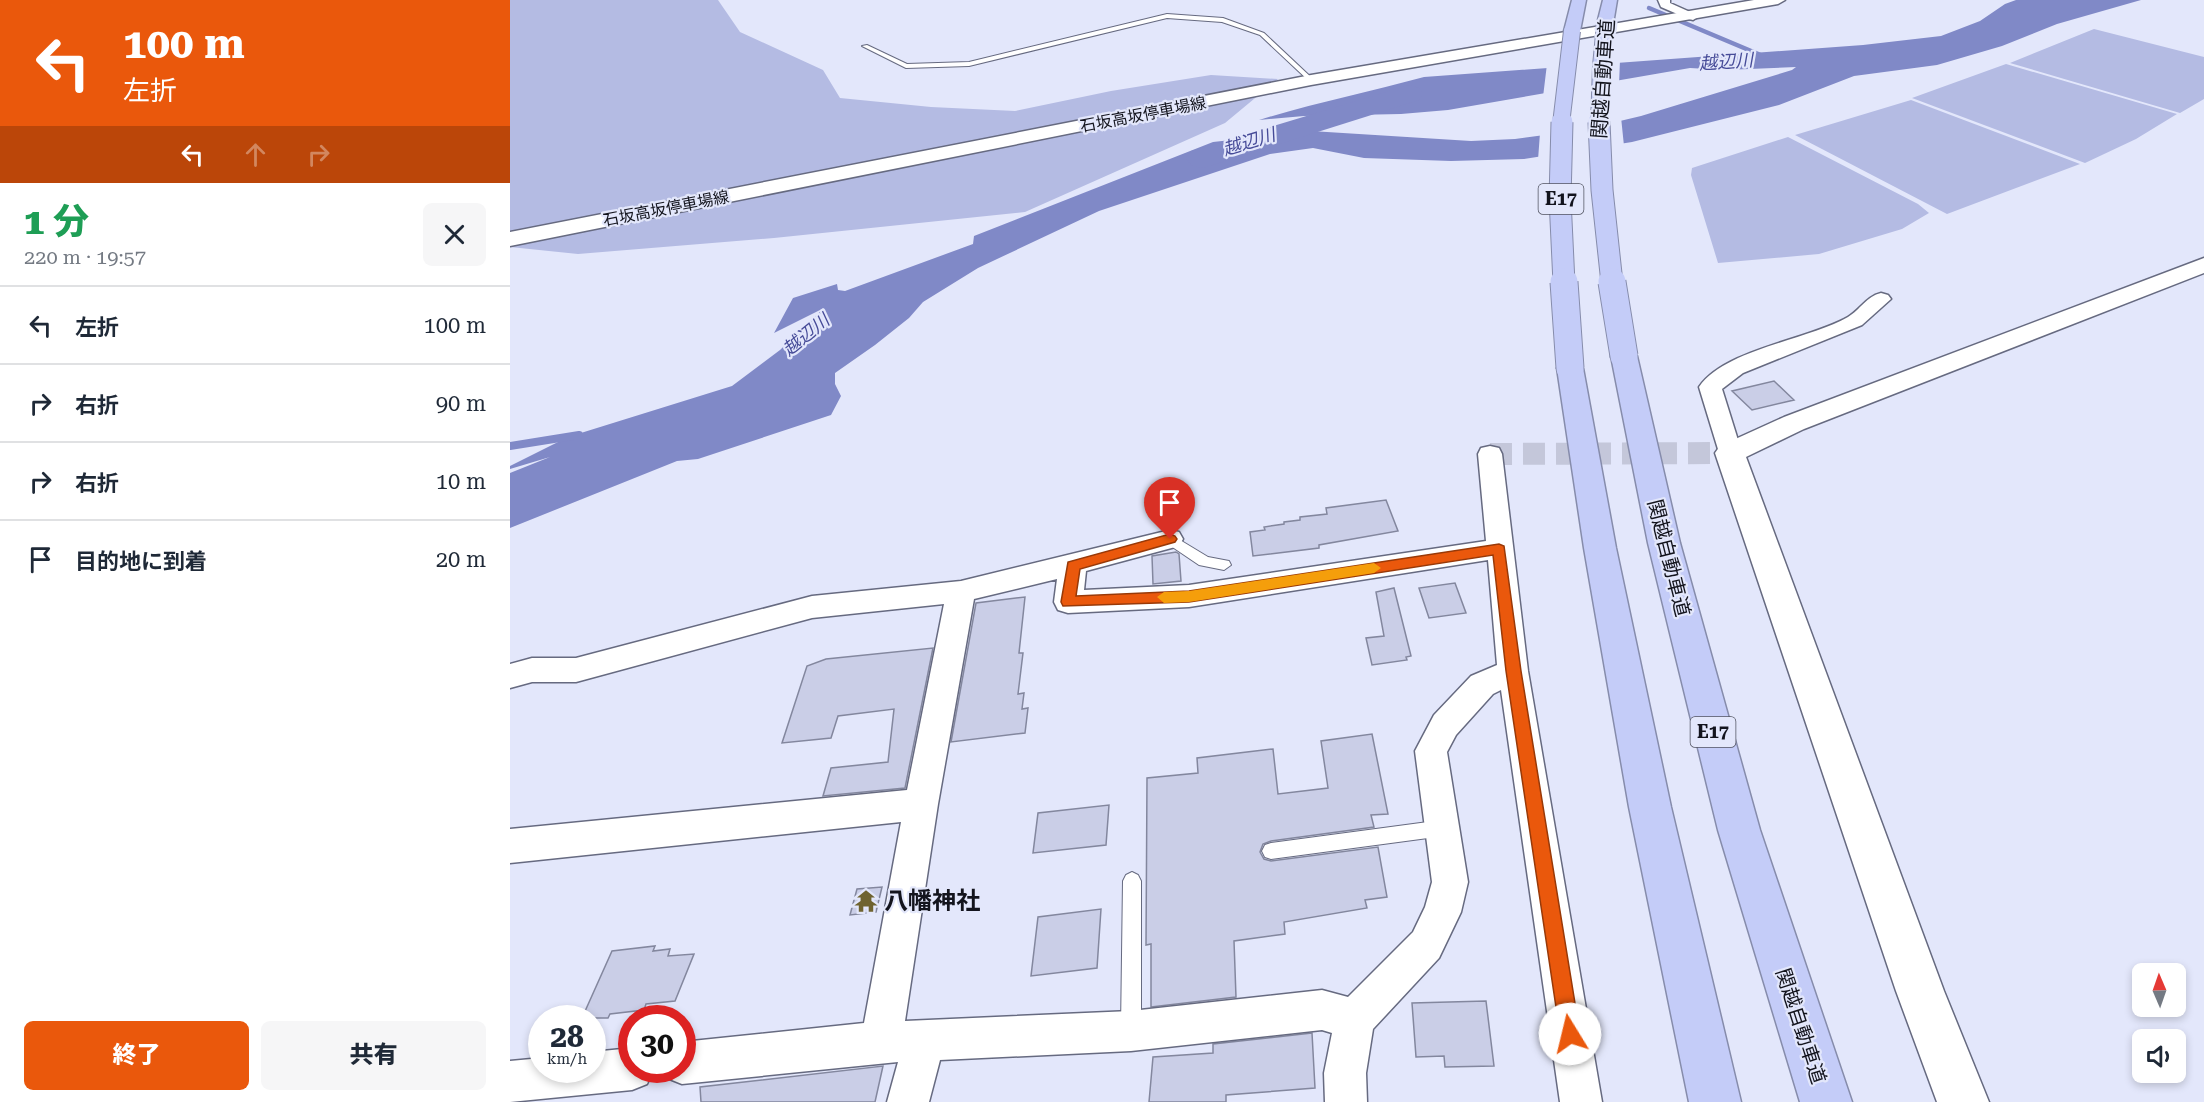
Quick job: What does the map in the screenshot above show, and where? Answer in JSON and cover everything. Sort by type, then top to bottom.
[{"type":"highway","name":"関越自動車道","points":[[1579,0],[1572,31],[1562,113],[1560,179],[1570,368],[1600,548],[1650,807],[1715,1102]]},
{"type":"highway","points":[[1607,12],[1617,0]]},
{"type":"highway","name":"関越自動車道","points":[[1607,12],[1597,107],[1598,157],[1615,302],[1624,356],[1664,543],[1739,830],[1826,1102]]},
{"type":"main road","name":"石坂高坂停車場線","points":[[510,239],[1311,80],[1778,0]]},
{"type":"main road","points":[[1963,1102],[1920,991],[1730,453],[1794,423],[2204,265]]},
{"type":"street","points":[[1664,0],[1665,5],[1681,18]]},
{"type":"street","points":[[1730,453],[1710,387],[1735,368],[1855,321],[1881,299]]},
{"type":"street","points":[[1490,454],[1513,671],[1581,1102]]},
{"type":"street","points":[[510,676],[532,670],[576,670],[812,607],[961,592],[1170,539]]},
{"type":"street","points":[[1073,565],[1068,602],[1189,596],[1499,549]]},
{"type":"street","points":[[881,1042],[921,804],[961,592]]},
{"type":"street","points":[[1346,1102],[1345,1073],[1355,1019],[1426,945],[1438,921],[1450,882],[1431,751],[1445,725],[1482,685],[1513,671]]},
{"type":"street","points":[[510,846],[921,804]]},
{"type":"street","points":[[696,1062],[881,1042],[924,1042],[1131,1031],[1322,1010],[1355,1019]]},
{"type":"street","points":[[908,1102],[924,1042]]},
{"type":"street","points":[[510,1082],[618,1070]]},
{"type":"lane","points":[[865,46],[906,66],[969,64],[1167,16],[1223,20],[1262,34],[1311,80]]},
{"type":"lane","points":[[1170,539],[1204,561],[1224,565]]},
{"type":"lane","points":[[1270,851],[1443,828]]},
{"type":"lane","points":[[1131,1031],[1132,881]]},
{"type":"shaded area","points":[[510,0],[718,0],[740,32],[823,70],[840,98],[931,107],[1015,111],[1111,91],[1211,75],[1278,79],[1225,123],[1025,212],[774,238],[578,254],[510,247]]},
{"type":"shaded area","points":[[2094,29],[2204,57],[2204,99],[2180,113],[2010,63]]},
{"type":"shaded area","points":[[2006,64],[2177,114],[2136,139],[2085,163],[1912,98]]},
{"type":"shaded area","points":[[1911,100],[2080,164],[1947,214],[1795,135]]},
{"type":"shaded area","points":[[1788,137],[1918,204],[1929,213],[1902,229],[1819,254],[1718,263],[1691,175],[1692,168]]},
{"type":"water","points":[[2016,0],[2141,0],[2057,24],[2002,46],[1937,65],[1854,76],[1779,105],[1632,142],[1524,159],[1451,161],[1364,158],[1313,148],[1270,154],[1099,211],[978,268],[923,302],[909,318],[835,373],[835,384],[841,396],[831,415],[698,459],[677,461],[510,528],[510,473],[550,457],[510,469],[510,466],[568,437],[732,386],[780,350],[824,308],[774,333],[793,298],[837,284],[838,290],[845,291],[973,244],[974,236],[1213,142],[1311,131],[1471,141],[1515,139],[1582,130],[1641,116],[1796,67],[1724,70],[1690,68],[1448,110],[1259,120],[1424,77],[1863,45],[1941,36],[1980,21],[2005,4]]},
{"type":"pier","points":[[1620,60],[1619,85],[1543,97],[1547,64]]},
{"type":"pier","points":[[1621,117],[1624,146],[1538,160],[1540,133],[1582,127]]},
{"type":"building","points":[[1774,381],[1794,400],[1752,410],[1732,391]]},
{"type":"building","points":[[1386,500],[1398,531],[1319,545],[1319,548],[1253,556],[1250,532],[1300,520],[1300,517],[1327,514],[1326,508]]},
{"type":"building","points":[[1176,552],[1179,554],[1181,581],[1153,584],[1152,556]]},
{"type":"building","points":[[1455,583],[1466,613],[1429,618],[1419,588]]},
{"type":"building","points":[[1394,588],[1411,656],[1406,657],[1407,660],[1372,665],[1366,638],[1384,636],[1376,592]]},
{"type":"building","points":[[1025,597],[1019,653],[1023,653],[1018,694],[1024,693],[1022,709],[1028,708],[1025,733],[951,742],[976,603]]},
{"type":"building","points":[[933,648],[905,788],[823,796],[831,768],[888,762],[894,709],[838,716],[831,738],[782,743],[807,666],[826,659]]},
{"type":"building","points":[[1372,734],[1388,814],[1371,815],[1374,827],[1271,841],[1263,844],[1260,852],[1264,859],[1271,861],[1378,847],[1387,897],[1365,900],[1367,908],[1284,922],[1285,934],[1234,941],[1236,997],[1151,1007],[1151,944],[1146,945],[1147,778],[1198,773],[1197,758],[1273,749],[1278,794],[1328,788],[1321,741]]},
{"type":"building","points":[[1109,805],[1106,845],[1033,853],[1038,813]]},
{"type":"building","name":"八幡神社","points":[[882,887],[876,912],[850,915],[857,889]]},
{"type":"building","points":[[1101,909],[1097,968],[1031,976],[1038,917]]},
{"type":"building","points":[[655,946],[653,951],[670,949],[668,956],[694,954],[675,1001],[646,1005],[618,1005],[618,1013],[610,1014],[606,1018],[606,1005],[588,1005],[612,951]]},
{"type":"building","points":[[1486,1001],[1494,1066],[1445,1067],[1444,1056],[1416,1057],[1412,1003]]},
{"type":"building","points":[[1312,1033],[1315,1088],[1226,1095],[1226,1102],[1149,1102],[1153,1057],[1213,1053],[1213,1044]]},
{"type":"building","points":[[883,1066],[875,1102],[701,1102],[700,1087]]},
{"type":"waterway","points":[[1649,8],[1763,56]]},
{"type":"waterway","name":"越辺川","points":[[1202,158],[1409,94]]},
{"type":"waterway","points":[[510,446],[579,435]]},
{"type":"tunnel","points":[[1490,454],[1730,453]]},
{"type":"slow traffic","points":[[1164,597],[1189,596],[1374,568]]},
{"type":"place","name":"八幡神社","points":[[866,901]]},
{"type":"route","points":[[1170,539],[1073,565],[1068,602],[1189,596],[1499,549],[1513,671],[1570,1034]]}]
